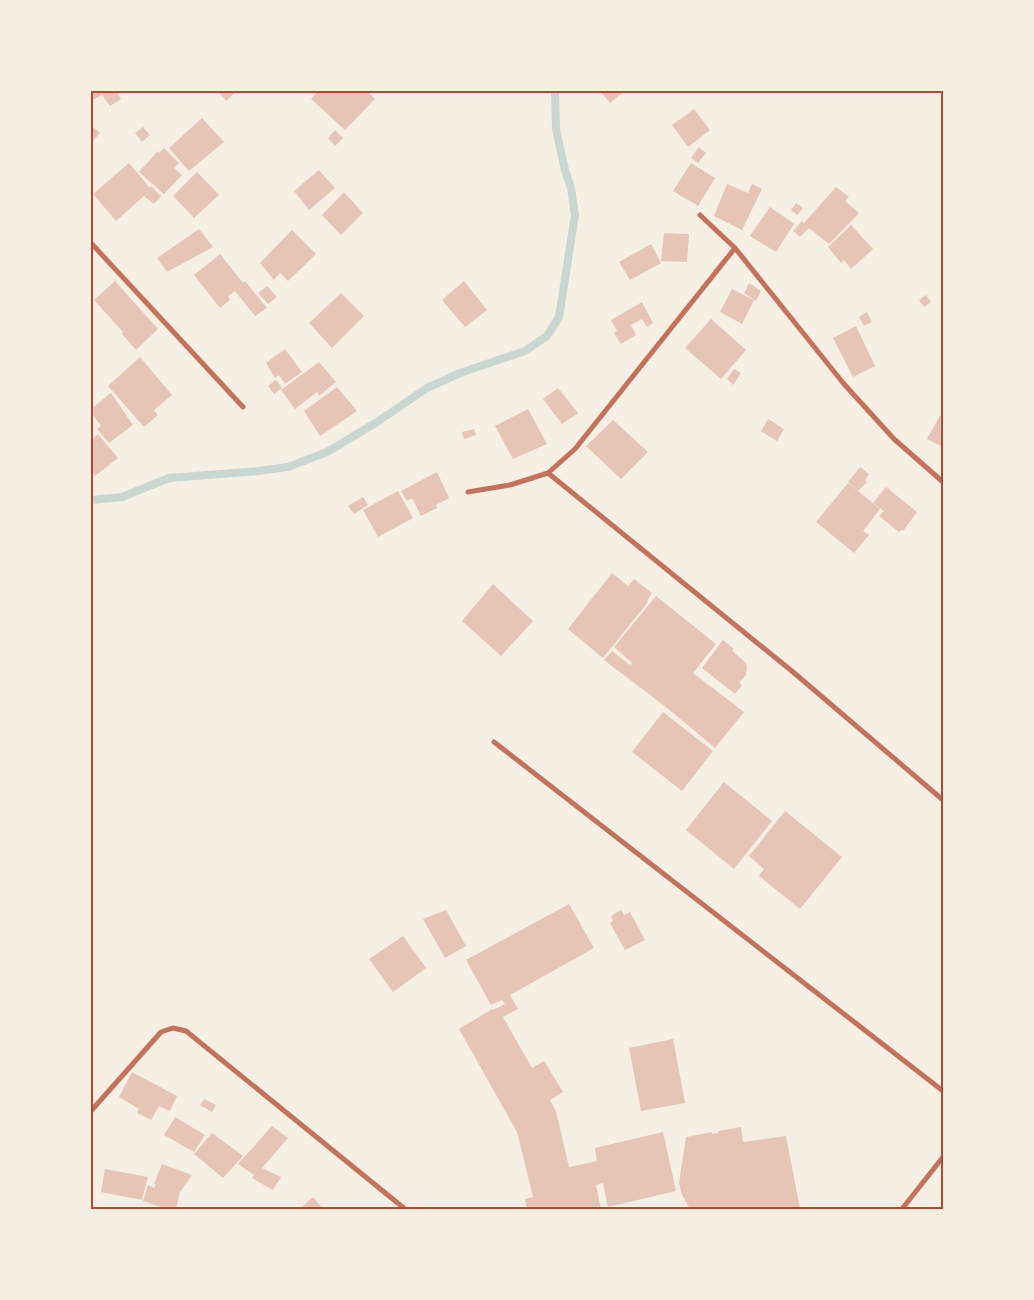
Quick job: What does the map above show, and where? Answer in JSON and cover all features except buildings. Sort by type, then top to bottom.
[{"type":"street","points":[[700,215],[735,248],[844,384],[894,439],[943,482]]},
{"type":"street","points":[[91,243],[243,407]]},
{"type":"street","points":[[468,492],[510,485],[548,473],[575,449],[735,248]]},
{"type":"street","points":[[548,473],[793,672],[943,800]]},
{"type":"street","points":[[494,742],[943,1091]]},
{"type":"street","points":[[91,1112],[161,1032],[174,1028],[186,1031],[405,1209]]},
{"type":"street","points":[[902,1209],[943,1157]]},
{"type":"waterway","points":[[91,500],[122,497],[169,478],[288,467],[327,452],[377,422],[427,388],[460,373],[525,351],[547,336],[559,317],[575,215],[571,188],[556,129],[555,91]]}]
